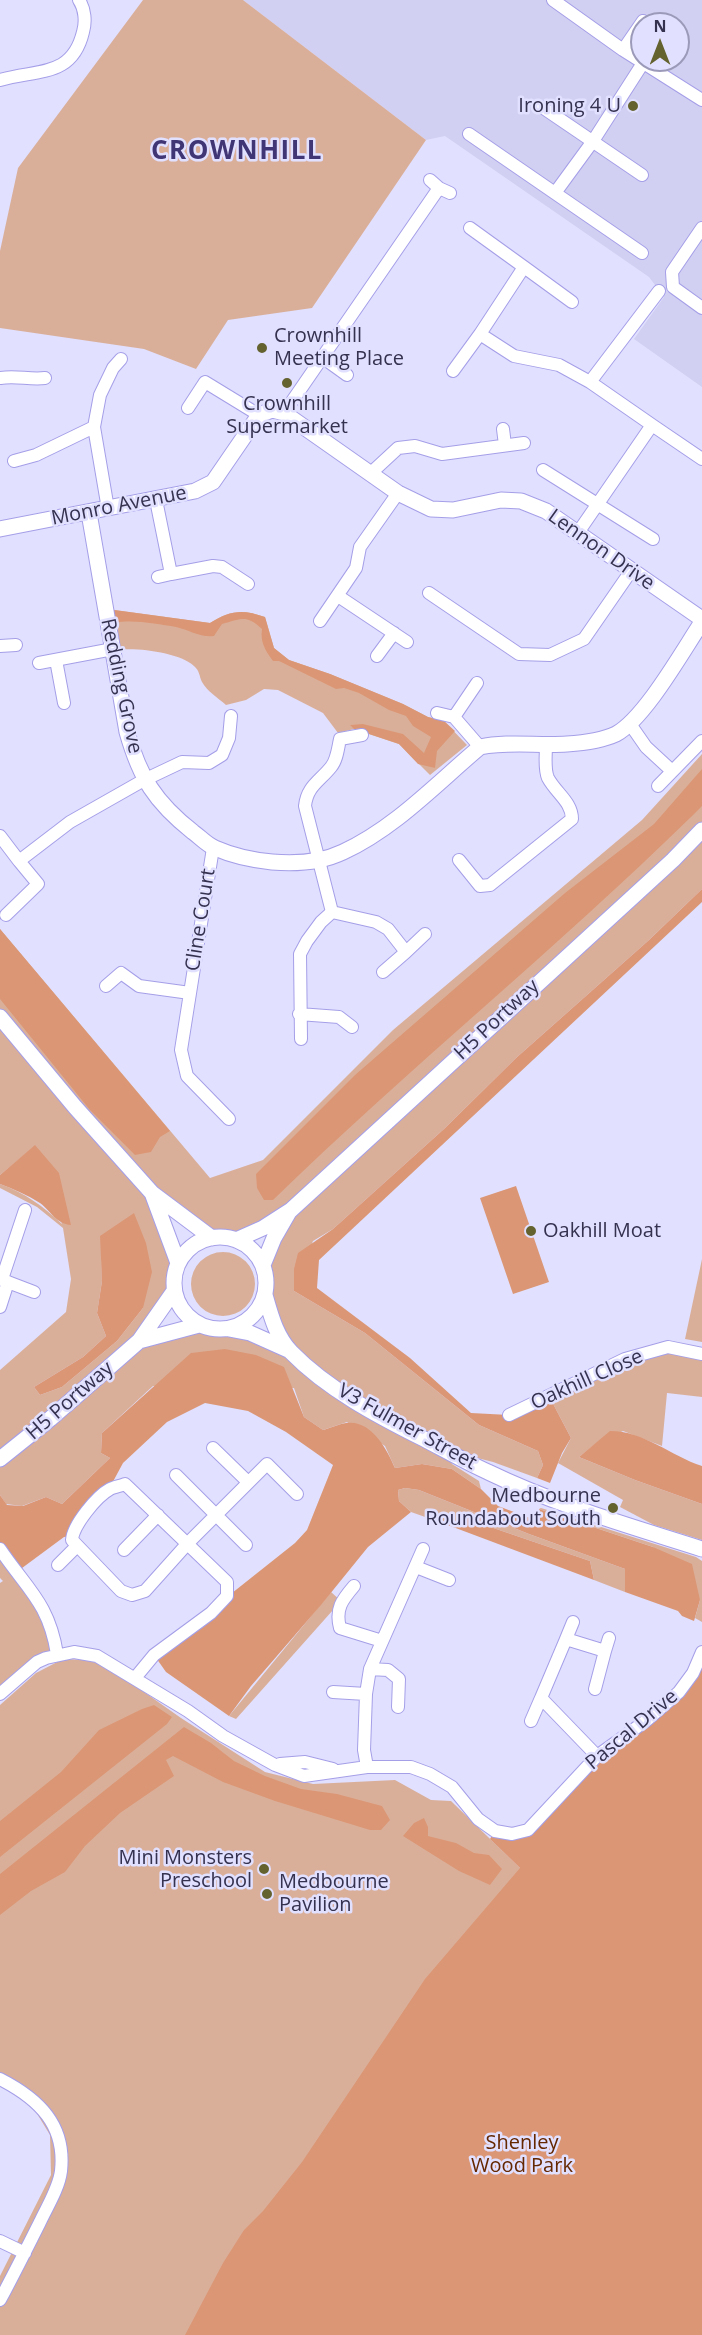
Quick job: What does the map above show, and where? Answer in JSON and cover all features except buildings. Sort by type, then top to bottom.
[{"type":"street","points":[[0,80],[56,69],[71,58],[81,40],[86,23],[79,0]]},
{"type":"street","points":[[553,0],[630,55]]},
{"type":"street","points":[[623,50],[630,40]]},
{"type":"street","points":[[555,193],[593,141],[637,72]]},
{"type":"street","points":[[657,72],[702,100]]},
{"type":"street","points":[[542,107],[642,176]]},
{"type":"street","points":[[469,134],[642,254]]},
{"type":"street","points":[[188,408],[205,382],[271,413],[322,357],[440,187]]},
{"type":"street","points":[[470,228],[572,302]]},
{"type":"street","points":[[702,228],[672,272],[673,287],[702,308]]},
{"type":"street","points":[[453,371],[524,267]]},
{"type":"street","points":[[590,382],[659,291]]},
{"type":"street","points":[[480,334],[514,356],[559,365],[590,382],[702,459]]},
{"type":"street","points":[[322,357],[347,375]]},
{"type":"street","points":[[108,509],[94,427],[99,395],[121,358]]},
{"type":"street","points":[[0,378],[24,376],[33,380],[45,378]]},
{"type":"street","name":"Lennon Drive","points":[[271,413],[371,473],[398,493],[431,509],[453,510],[501,500],[521,501],[546,511],[702,621]]},
{"type":"street","name":"Monro Avenue","points":[[0,529],[195,491],[213,482],[271,413]]},
{"type":"street","points":[[577,534],[652,425]]},
{"type":"street","points":[[14,461],[36,456],[94,427]]},
{"type":"street","points":[[503,429],[505,445]]},
{"type":"street","points":[[371,473],[398,448],[415,446],[442,454],[524,443]]},
{"type":"street","points":[[543,470],[653,539]]},
{"type":"street","points":[[320,621],[356,568],[360,547],[398,493]]},
{"type":"street","points":[[156,500],[164,575],[213,566],[222,567],[248,584]]},
{"type":"street","name":"Redding Grove","points":[[89,513],[127,732],[135,760],[144,780],[169,813],[213,848],[249,859],[287,863],[318,860],[341,853],[376,834],[480,747]]},
{"type":"street","points":[[429,592],[519,654],[550,655],[584,639],[631,571]]},
{"type":"street","points":[[338,596],[407,642]]},
{"type":"street","points":[[437,713],[454,717],[480,747],[501,744],[584,743],[614,735],[630,724],[643,710],[702,621]]},
{"type":"street","points":[[377,656],[394,633]]},
{"type":"street","points":[[0,646],[16,645]]},
{"type":"street","points":[[39,663],[113,649]]},
{"type":"street","points":[[56,660],[64,703]]},
{"type":"street","points":[[454,717],[477,683]]},
{"type":"street","points":[[19,861],[70,822],[144,780],[182,762],[209,763],[222,755],[229,738],[231,716]]},
{"type":"street","points":[[630,724],[646,747],[672,771]]},
{"type":"street","points":[[332,912],[305,806],[306,798],[310,787],[333,766],[340,739],[362,735]]},
{"type":"street","points":[[658,786],[702,741]]},
{"type":"street","points":[[459,860],[480,886],[490,885],[572,819],[572,810],[549,781],[546,771],[546,745]]},
{"type":"street","name":"H5 Portway","points":[[236,1240],[263,1228],[291,1210],[673,860],[702,830]]},
{"type":"street","points":[[0,836],[39,884],[6,915]]},
{"type":"street","name":"Cline Court","points":[[213,848],[181,1050],[187,1076],[229,1119]]},
{"type":"street","points":[[332,912],[376,922],[387,929],[406,952]]},
{"type":"street","points":[[301,1039],[300,954],[321,922],[332,912]]},
{"type":"street","points":[[383,972],[425,934]]},
{"type":"street","name":"Cline Court","points":[[106,986],[121,973],[139,986],[190,993]]},
{"type":"street","points":[[299,1014],[339,1017],[352,1027]]},
{"type":"street","points":[[0,1017],[127,1167],[152,1193],[212,1238]]},
{"type":"street","points":[[152,1193],[178,1263]]},
{"type":"street","points":[[0,1307],[3,1280],[25,1210]]},
{"type":"street","name":"H5 Portway","points":[[263,1265],[274,1238],[291,1210]]},
{"type":"street","points":[[212,1238],[236,1240],[256,1254],[263,1265],[266,1278],[265,1295],[252,1318],[228,1329],[214,1329],[199,1325],[187,1316],[174,1291],[174,1276],[178,1263],[186,1251],[198,1242],[212,1238]]},
{"type":"street","points":[[3,1280],[34,1292]]},
{"type":"street","name":"H5 Portway","points":[[0,1459],[50,1419],[139,1341],[174,1291]]},
{"type":"street","name":"V3 Fulmer Street","points":[[265,1295],[275,1331],[291,1352]]},
{"type":"street","name":"H5 Portway","points":[[139,1341],[199,1325]]},
{"type":"street","name":"V3 Fulmer Street","points":[[228,1329],[250,1333],[291,1352],[356,1402],[489,1473],[615,1522],[702,1549]]},
{"type":"street","name":"Oakhill Close","points":[[509,1415],[625,1359],[668,1347],[702,1354]]},
{"type":"street","points":[[213,1448],[249,1482]]},
{"type":"street","points":[[135,1678],[154,1655],[211,1613],[227,1596],[227,1582],[188,1543],[125,1484],[110,1489],[82,1517],[74,1529],[72,1540],[121,1592],[132,1595],[145,1591],[188,1543],[267,1464],[297,1494]]},
{"type":"street","points":[[176,1475],[246,1545]]},
{"type":"street","points":[[124,1550],[158,1515]]},
{"type":"street","points":[[58,1565],[77,1546]]},
{"type":"street","points":[[0,1549],[40,1602],[49,1621],[57,1654]]},
{"type":"street","points":[[367,1767],[364,1750],[366,1694],[370,1669],[423,1549]]},
{"type":"street","points":[[416,1566],[448,1580]]},
{"type":"street","points":[[354,1586],[341,1601],[337,1615],[340,1628],[382,1641]]},
{"type":"street","points":[[531,1721],[573,1622]]},
{"type":"street","points":[[566,1639],[607,1644],[595,1689]]},
{"type":"street","name":"Pascal Drive","points":[[0,1694],[37,1662],[57,1654],[74,1652],[97,1656],[188,1711],[223,1736],[275,1765],[304,1776],[367,1767],[404,1766],[430,1774],[452,1787],[478,1819],[495,1831],[512,1834],[528,1830],[597,1756],[647,1720],[679,1692],[693,1673],[702,1652]]},
{"type":"street","points":[[370,1669],[388,1670],[399,1679],[398,1707]]},
{"type":"street","points":[[333,1692],[366,1694]]},
{"type":"street","points":[[541,1698],[597,1756]]},
{"type":"street","points":[[0,2079],[33,2099],[52,2121],[59,2137],[61,2173],[48,2206],[0,2300]]},
{"type":"street","points":[[0,2241],[25,2253]]},
{"type":"shaded area","points":[[243,0],[702,0],[702,387],[634,339],[664,297],[649,277],[445,136],[426,140]]},
{"type":"green space","points":[[143,0],[243,0],[426,140],[312,308],[228,320],[196,369],[144,349],[0,328],[0,251],[18,168]]},
{"type":"green space","points":[[107,609],[210,623],[224,615],[237,612],[265,617],[274,648],[289,660],[330,674],[403,704],[428,717],[444,721],[467,745],[430,775],[399,744],[354,729],[338,733],[323,713],[278,690],[264,689],[246,700],[226,705],[207,688],[197,670],[188,661],[158,652],[136,649],[118,650]]},
{"type":"green space","points":[[107,609],[210,623],[224,615],[237,612],[265,617],[274,648],[289,660],[330,674],[403,704],[428,717],[444,721],[455,731],[437,751],[435,768],[418,764],[399,744],[354,729],[350,725],[363,724],[403,734],[424,753],[431,737],[413,726],[406,716],[389,710],[359,693],[344,688],[336,689],[279,661],[273,661],[264,646],[262,629],[252,621],[239,619],[222,624],[214,636],[209,636],[153,623],[114,623]]},
{"type":"green space","points":[[702,754],[702,889],[649,940],[516,1058],[445,1128],[333,1229],[313,1241],[294,1291],[365,1333],[479,1425],[538,1451],[543,1465],[537,1478],[493,1462],[446,1450],[452,1464],[479,1481],[481,1489],[452,1469],[422,1464],[395,1468],[385,1446],[347,1422],[323,1430],[304,1417],[294,1388],[153,1386],[102,1433],[101,1453],[110,1458],[62,1504],[46,1497],[22,1506],[6,1504],[0,1495],[0,1370],[66,1312],[71,1279],[63,1228],[37,1207],[0,1188],[0,1184],[26,1196],[62,1224],[35,1146],[0,1175],[0,929],[210,1178],[263,1160],[393,1030],[642,820]],"holes":[[[153,1194],[212,1238],[236,1240],[290,1211],[263,1265],[266,1278],[265,1295],[289,1351],[228,1329],[214,1329],[199,1325],[139,1340],[174,1291],[174,1276],[178,1263]],[[101,1236],[143,1308],[117,1341],[62,1387],[40,1395],[34,1387],[83,1357],[106,1336],[97,1313],[102,1281]]]},
{"type":"green space","points":[[702,769],[702,806],[691,817],[588,914],[324,1151],[273,1200],[264,1200],[257,1188],[256,1174],[355,1075],[565,893],[654,824]]},
{"type":"green space","points":[[702,889],[702,902],[319,1260],[317,1288],[410,1358],[471,1413],[509,1415],[549,1396],[571,1438],[562,1453],[550,1483],[537,1478],[543,1465],[538,1451],[479,1425],[365,1333],[294,1291],[294,1269],[298,1253],[333,1229]]},
{"type":"green space","points":[[0,929],[170,1131],[160,1137],[151,1152],[135,1155],[90,1110],[0,999]]},
{"type":"green space","points":[[35,1145],[59,1173],[71,1225],[58,1220],[35,1200],[0,1184],[0,1175]]},
{"type":"green space","points":[[516,1186],[549,1282],[513,1294],[480,1198]]},
{"type":"green space","points":[[134,1213],[146,1243],[152,1272],[143,1308],[117,1341],[62,1387],[40,1395],[34,1387],[83,1357],[106,1336],[97,1313],[102,1281],[100,1236]]},
{"type":"green space","points":[[223,1252],[235,1254],[246,1261],[253,1272],[255,1284],[253,1296],[246,1307],[235,1314],[223,1316],[211,1314],[200,1307],[193,1296],[191,1284],[193,1272],[200,1261],[211,1254]]},
{"type":"green space","points":[[702,1259],[702,1342],[685,1339]]},
{"type":"green space","points":[[668,1347],[702,1354],[702,1397],[667,1393],[662,1446],[623,1431],[594,1445],[579,1457],[702,1504],[702,1540],[654,1525],[620,1507],[623,1500],[558,1463],[571,1438],[549,1396]]},
{"type":"green space","points":[[225,1349],[256,1355],[284,1367],[304,1417],[323,1430],[346,1423],[363,1426],[383,1444],[395,1468],[422,1464],[452,1469],[481,1489],[498,1506],[535,1520],[539,1509],[653,1547],[692,1564],[700,1600],[694,1621],[682,1616],[678,1611],[625,1592],[625,1569],[419,1490],[405,1488],[398,1490],[399,1501],[411,1512],[368,1547],[251,1686],[229,1716],[166,1672],[154,1655],[295,1543],[307,1530],[333,1465],[286,1432],[248,1411],[205,1403],[167,1422],[123,1463],[109,1489],[72,1536],[64,1537],[18,1571],[0,1549],[0,1495],[7,1505],[23,1506],[46,1497],[62,1504],[110,1458],[101,1453],[102,1433],[191,1353]]},
{"type":"green space","points":[[610,1431],[646,1439],[702,1466],[702,1504],[579,1457]]},
{"type":"green space","points":[[405,1488],[419,1490],[625,1569],[625,1592],[594,1580],[590,1561],[467,1519],[445,1524],[411,1512],[399,1501],[398,1490]]},
{"type":"green space","points":[[539,1509],[696,1557],[702,1561],[702,1622],[695,1618],[700,1600],[653,1547]]},
{"type":"green space","points":[[467,1519],[590,1561],[594,1580],[445,1524]]},
{"type":"green space","points":[[0,1549],[40,1602],[57,1654],[0,1694],[0,1583],[3,1581],[0,1578]]},
{"type":"green space","points":[[331,1592],[341,1601],[236,1719],[229,1716]]},
{"type":"green space","name":"Shenley Wood Park","points":[[702,1652],[702,2335],[185,2335],[223,2263],[244,2230],[263,2211],[302,2162],[425,1979],[520,1868],[490,1839],[495,1831],[528,1830],[597,1756],[679,1692]]},
{"type":"green space","points":[[63,1659],[88,1660],[110,1668],[181,1718],[265,1772],[313,1784],[395,1780],[431,1800],[451,1801],[520,1868],[702,2335],[0,2335],[0,2276],[51,2175],[50,2135],[33,2107],[0,2074],[0,1705],[36,1673]]},
{"type":"green space","points":[[154,1705],[172,1717],[167,1724],[0,1857],[0,1821],[61,1772],[99,1730]]},
{"type":"green space","points":[[184,1727],[211,1743],[234,1761],[265,1776],[301,1789],[337,1794],[382,1806],[390,1820],[381,1830],[370,1830],[275,1801],[223,1782],[173,1756],[166,1760],[174,1776],[120,1813],[85,1846],[65,1872],[31,1891],[0,1915],[0,1874]]},
{"type":"green space","points":[[424,1818],[428,1827],[428,1836],[456,1843],[474,1853],[489,1855],[502,1869],[490,1885],[459,1871],[403,1836],[414,1823]]},
{"type":"place","name":"Ironing 4 U","points":[[633,106]]},
{"type":"place","name":"Crownhill Meeting Place","points":[[262,348]]},
{"type":"place","name":"Crownhill Supermarket","points":[[287,383]]},
{"type":"place","name":"Oakhill Moat","points":[[531,1231]]},
{"type":"place","name":"Medbourne Roundabout South","points":[[613,1508]]},
{"type":"place","name":"Mini Monsters Preschool","points":[[264,1869]]},
{"type":"place","name":"Medbourne Pavilion","points":[[267,1894]]},
{"type":"district","name":"CROWNHILL","points":[[237,152]]}]
